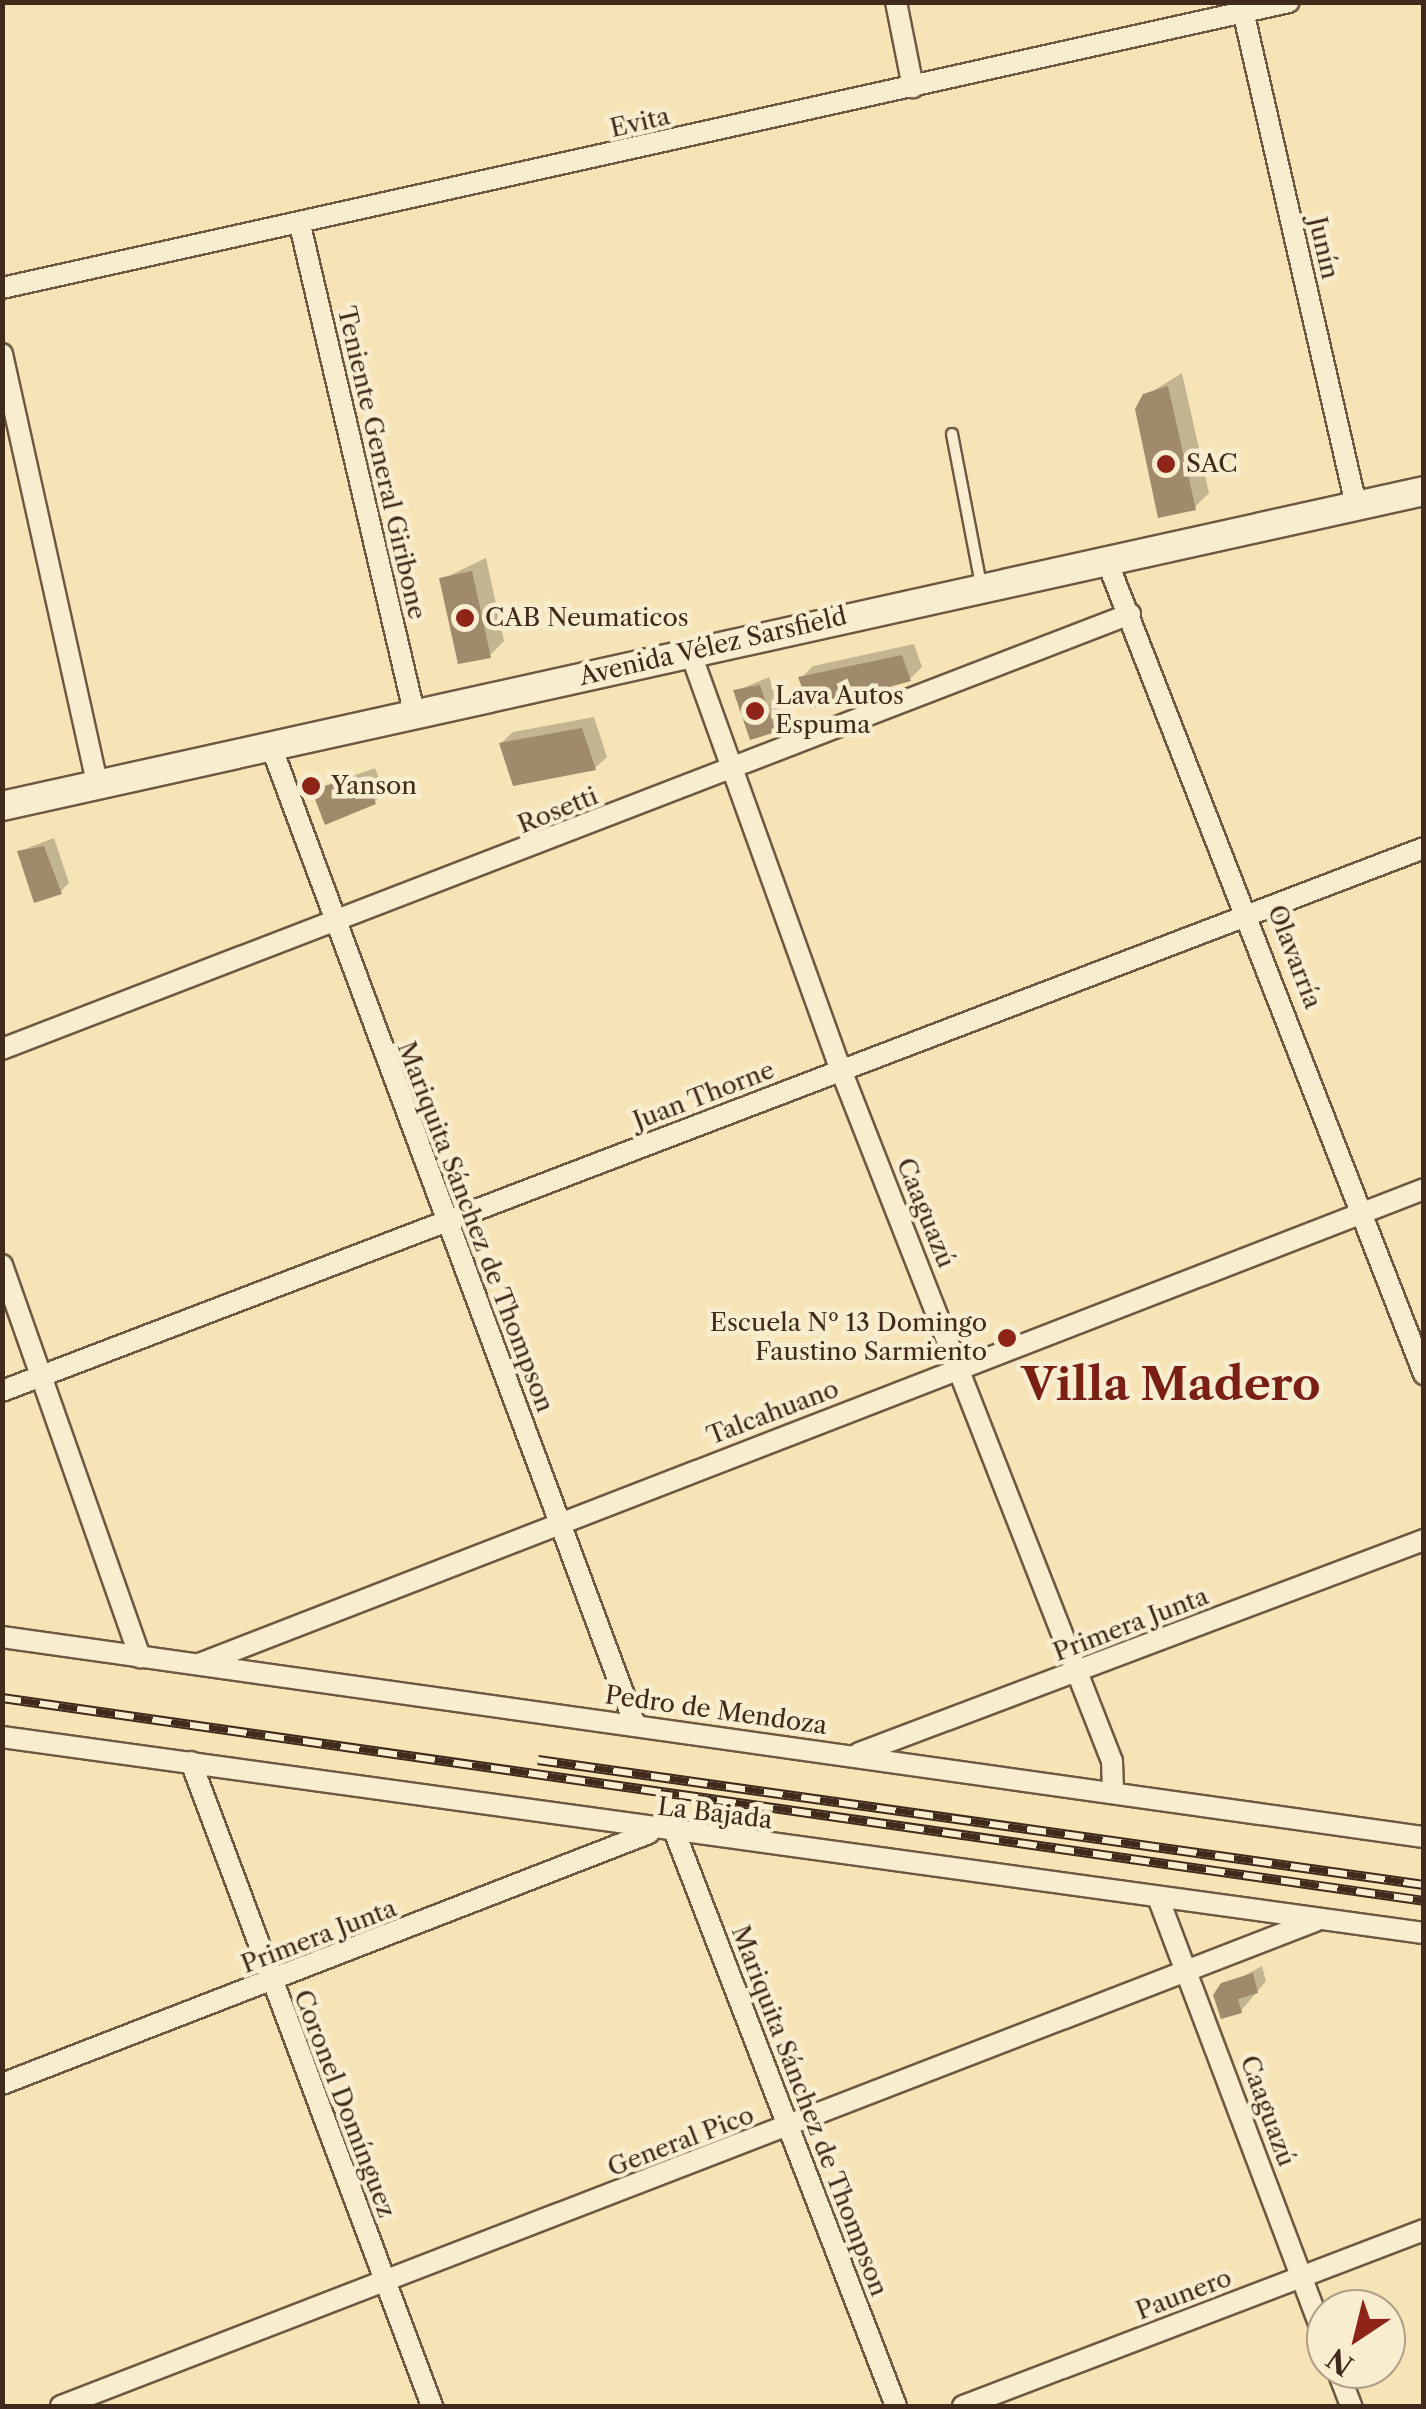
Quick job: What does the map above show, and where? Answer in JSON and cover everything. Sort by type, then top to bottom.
[{"type":"main road","name":"Avenida Vélez Sarsfield","points":[[2,806],[690,654],[981,585],[1424,491]]},
{"type":"street","points":[[896,2],[914,87]]},
{"type":"street","name":"Evita","points":[[2,288],[914,87],[1242,8],[1288,2]]},
{"type":"street","name":"Junín","points":[[1242,8],[1356,505]]},
{"type":"street","name":"Teniente General Giribone","points":[[300,225],[414,712]]},
{"type":"street","points":[[2,354],[97,784]]},
{"type":"street","name":"Olavarría","points":[[1107,561],[1252,916],[1424,1374]]},
{"type":"street","name":"Rosetti","points":[[2,1049],[334,927],[1130,614]]},
{"type":"street","name":"Caaguazú","points":[[690,654],[841,1070],[1078,1672],[1113,1790]]},
{"type":"street","name":"Mariquita Sánchez de Thompson","points":[[271,746],[334,927],[561,1520],[635,1726]]},
{"type":"street","name":"Juan Thorne","points":[[2,1392],[1424,848]]},
{"type":"street","name":"Talcahuano","points":[[198,1665],[561,1520],[1424,1190]]},
{"type":"street","points":[[2,1265],[140,1656]]},
{"type":"street","name":"Primera Junta","points":[[855,1754],[1424,1540]]},
{"type":"street","name":"Pedro de Mendoza","points":[[2,1636],[1113,1790],[1424,1837]]},
{"type":"street","name":"La Bajada","points":[[2,1737],[652,1832],[1424,1933]]},
{"type":"street","name":"Coronel Domínguez","points":[[191,1762],[432,2406]]},
{"type":"street","name":"Primera Junta","points":[[2,2084],[271,1983],[652,1832]]},
{"type":"street","name":"Mariquita Sánchez de Thompson","points":[[675,1833],[896,2406]]},
{"type":"street","name":"Caaguazú","points":[[1159,1900],[1190,1973],[1307,2289]]},
{"type":"street","name":"General Pico","points":[[61,2406],[1190,1973],[1317,1920]]},
{"type":"street","name":"Paunero","points":[[963,2406],[1424,2230]]},
{"type":"lane","points":[[952,434],[981,585]]},
{"type":"building","name":"SAC","points":[[1168,386],[1196,510],[1158,518],[1135,409],[1143,394]]},
{"type":"building","name":"CAB Neumaticos","points":[[472,571],[491,658],[458,664],[439,578]]},
{"type":"building","points":[[902,655],[911,681],[810,709],[798,677]]},
{"type":"building","name":"Lava Autos Espuma","points":[[760,685],[776,732],[750,740],[733,690]]},
{"type":"building","points":[[582,728],[596,770],[513,786],[499,743]]},
{"type":"building","points":[[366,776],[376,804],[325,825],[311,789]]},
{"type":"building","points":[[44,846],[62,894],[34,903],[17,851]]},
{"type":"building","points":[[1253,1973],[1258,1993],[1238,1999],[1242,2013],[1221,2019],[1213,1995],[1221,1983]]},
{"type":"railway","points":[[2,1698],[1424,1901]]},
{"type":"railway","points":[[538,1760],[1424,1885]]},
{"type":"place","name":"SAC","points":[[1166,464]]},
{"type":"place","name":"CAB Neumaticos","points":[[465,618]]},
{"type":"place","name":"Lava Autos Espuma","points":[[755,711]]},
{"type":"place","name":"Yanson","points":[[311,786]]},
{"type":"place","name":"Escuela Nº 13 Domingo Faustino Sarmiento","points":[[1007,1338]]},
{"type":"district","name":"Villa Madero","points":[[1171,1385]]}]
